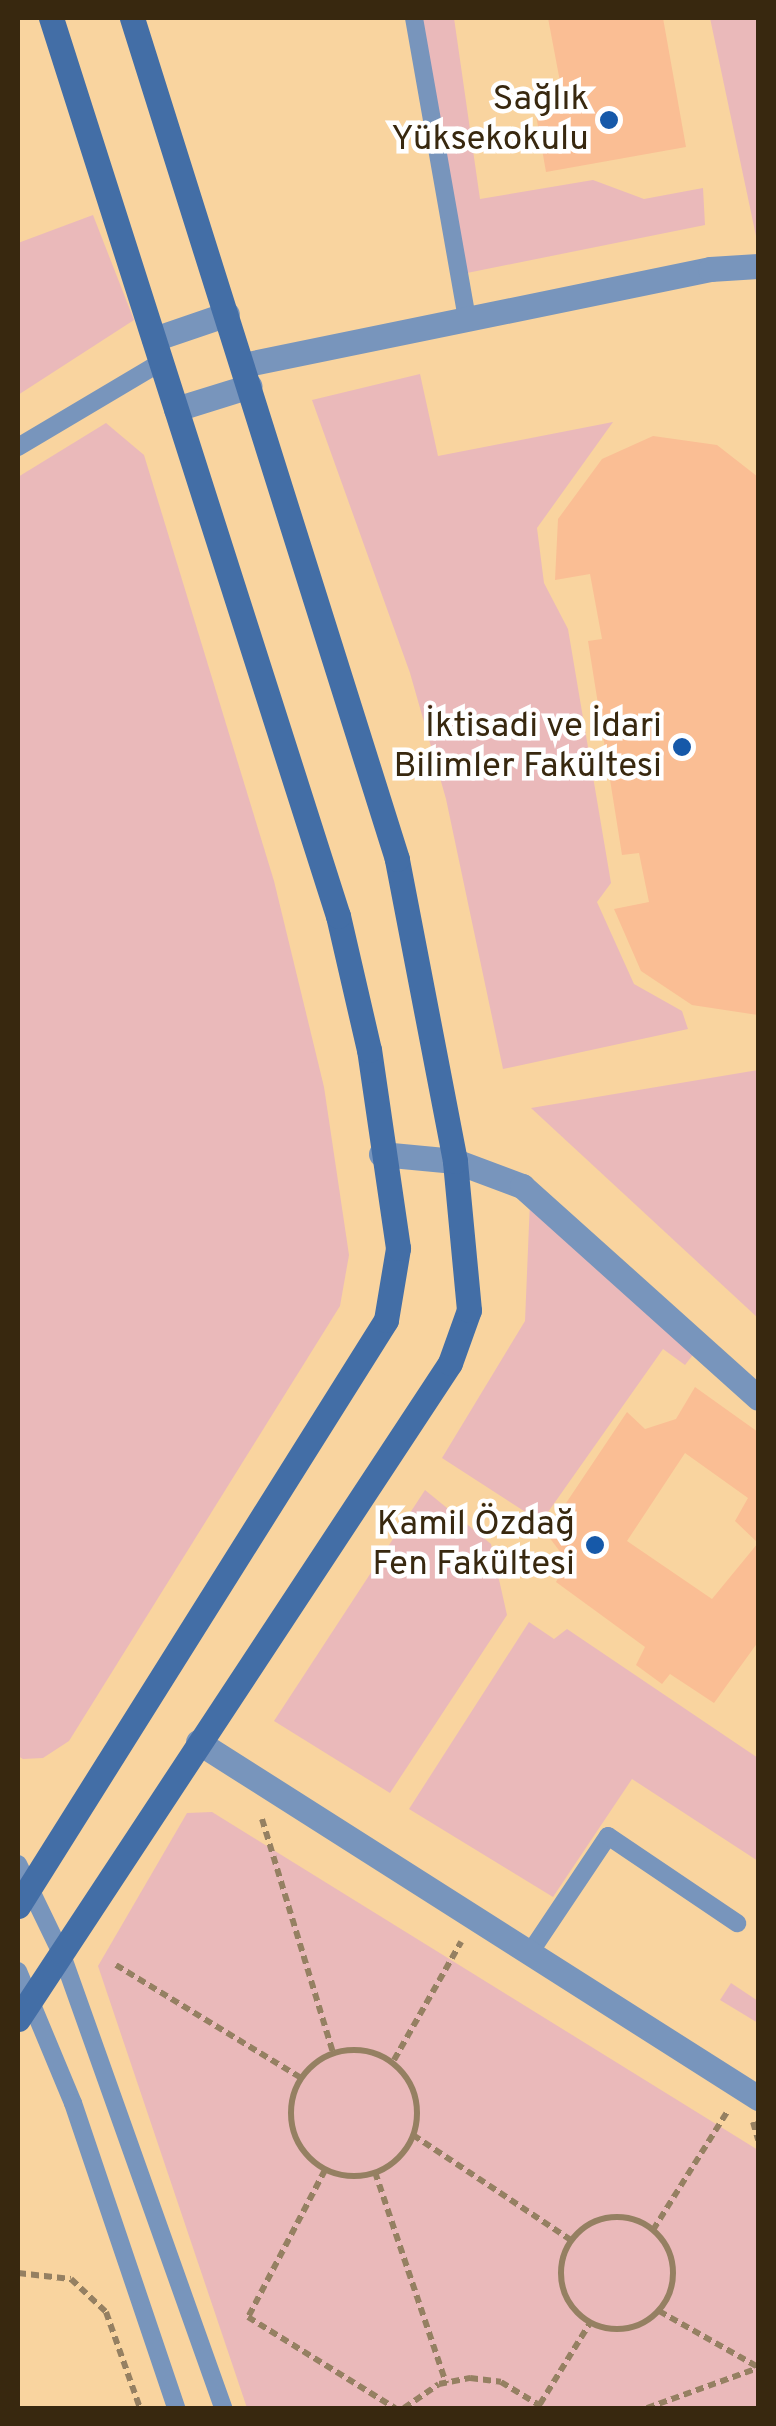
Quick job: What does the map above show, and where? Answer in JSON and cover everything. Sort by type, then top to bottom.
[{"type":"street","points":[[24,1897],[386,1320],[398,1248],[381,1154],[369,1050],[338,916],[51,18]]},
{"type":"street","points":[[24,2010],[450,1363],[469,1310],[455,1161],[397,859],[132,18]]},
{"type":"street","points":[[176,409],[247,376],[467,319],[710,269],[758,266]]},
{"type":"street","points":[[157,350],[227,314]]},
{"type":"street","points":[[381,1154],[455,1161],[522,1186],[758,1398]]},
{"type":"street","points":[[198,1742],[750,2093]]},
{"type":"lane","points":[[414,18],[467,319]]},
{"type":"lane","points":[[18,447],[157,350]]},
{"type":"lane","points":[[529,1954],[608,1836],[737,1923]]},
{"type":"lane","points":[[18,1864],[24,1897],[62,1955],[223,2408]]},
{"type":"lane","points":[[18,1971],[24,2010],[73,2102],[176,2408]]},
{"type":"path","points":[[248,1774],[333,2053]]},
{"type":"path","points":[[394,2060],[474,1919]]},
{"type":"path","points":[[116,1965],[301,2078]]},
{"type":"path","points":[[353,2050],[394,2060],[415,2094],[414,2135],[403,2154],[376,2172],[345,2176],[325,2170],[296,2140],[292,2097],[301,2078],[333,2053],[353,2050]]},
{"type":"path","points":[[653,2230],[750,2093]]},
{"type":"path","points":[[414,2135],[571,2240]]},
{"type":"path","points":[[325,2170],[248,2318],[395,2408]]},
{"type":"path","points":[[376,2172],[446,2382]]},
{"type":"path","points":[[602,2219],[638,2220],[653,2230],[672,2260],[669,2296],[659,2311],[628,2328],[590,2323],[576,2312],[560,2277],[571,2240],[602,2219]]},
{"type":"path","points":[[18,2273],[71,2280],[106,2312],[140,2408]]},
{"type":"path","points":[[659,2311],[758,2368]]},
{"type":"path","points":[[404,2408],[446,2382],[501,2382],[542,2406],[590,2323]]},
{"type":"path","points":[[647,2408],[758,2368]]},
{"type":"shaded area","points":[[18,18],[758,18],[758,2408],[18,2408]]},
{"type":"shaded area","points":[[422,18],[454,18],[480,199],[593,180],[644,199],[703,188],[705,225],[467,273]]},
{"type":"shaded area","points":[[710,18],[758,18],[756,236]]},
{"type":"shaded area","points":[[93,215],[134,320],[18,395],[18,243]]},
{"type":"shaded area","points":[[420,374],[438,456],[613,422],[537,528],[544,583],[568,629],[611,883],[597,902],[634,984],[682,1011],[688,1029],[503,1069],[446,799],[410,673],[312,400]]},
{"type":"shaded area","points":[[106,423],[144,455],[274,881],[324,1087],[349,1255],[340,1306],[69,1741],[43,1758],[23,1759],[18,1756],[18,477]]},
{"type":"shaded area","points":[[758,1070],[758,1318],[531,1108]]},
{"type":"shaded area","points":[[530,1201],[699,1347],[685,1365],[663,1349],[541,1522],[442,1458],[525,1321]]},
{"type":"shaded area","points":[[425,1490],[491,1544],[507,1615],[390,1793],[274,1721]]},
{"type":"shaded area","points":[[529,1622],[554,1639],[567,1629],[758,1758],[758,1861],[632,1779],[553,1897],[409,1809]]},
{"type":"shaded area","points":[[212,1812],[758,2150],[758,2408],[247,2408],[98,1966],[187,1813]]},
{"type":"shaded area","points":[[731,1983],[758,2001],[758,2023],[720,2000]]},
{"type":"building","name":"Sağlık Yüksekokulu","points":[[548,18],[663,18],[686,147],[546,172],[532,92],[561,87]]},
{"type":"building","name":"İktisadi ve İdari Bilimler Fakültesi","points":[[653,436],[717,445],[758,477],[758,1015],[692,1005],[641,971],[614,909],[649,902],[639,853],[622,855],[588,641],[602,639],[590,574],[555,580],[558,519],[602,459]]},
{"type":"building","name":"Kamil Özdağ Fen Fakültesi","points":[[695,1387],[758,1432],[758,1543],[758,1642],[714,1703],[670,1674],[662,1684],[636,1665],[645,1647],[556,1582],[567,1561],[546,1533],[627,1412],[645,1429],[676,1419]],"holes":[[[685,1453],[748,1498],[735,1521],[758,1543],[712,1599],[627,1541]]]},
{"type":"place","name":"Sağlık Yüksekokulu","points":[[609,120]]},
{"type":"place","name":"İktisadi ve İdari Bilimler Fakültesi","points":[[682,747]]},
{"type":"place","name":"Kamil Özdağ Fen Fakültesi","points":[[595,1545]]}]
